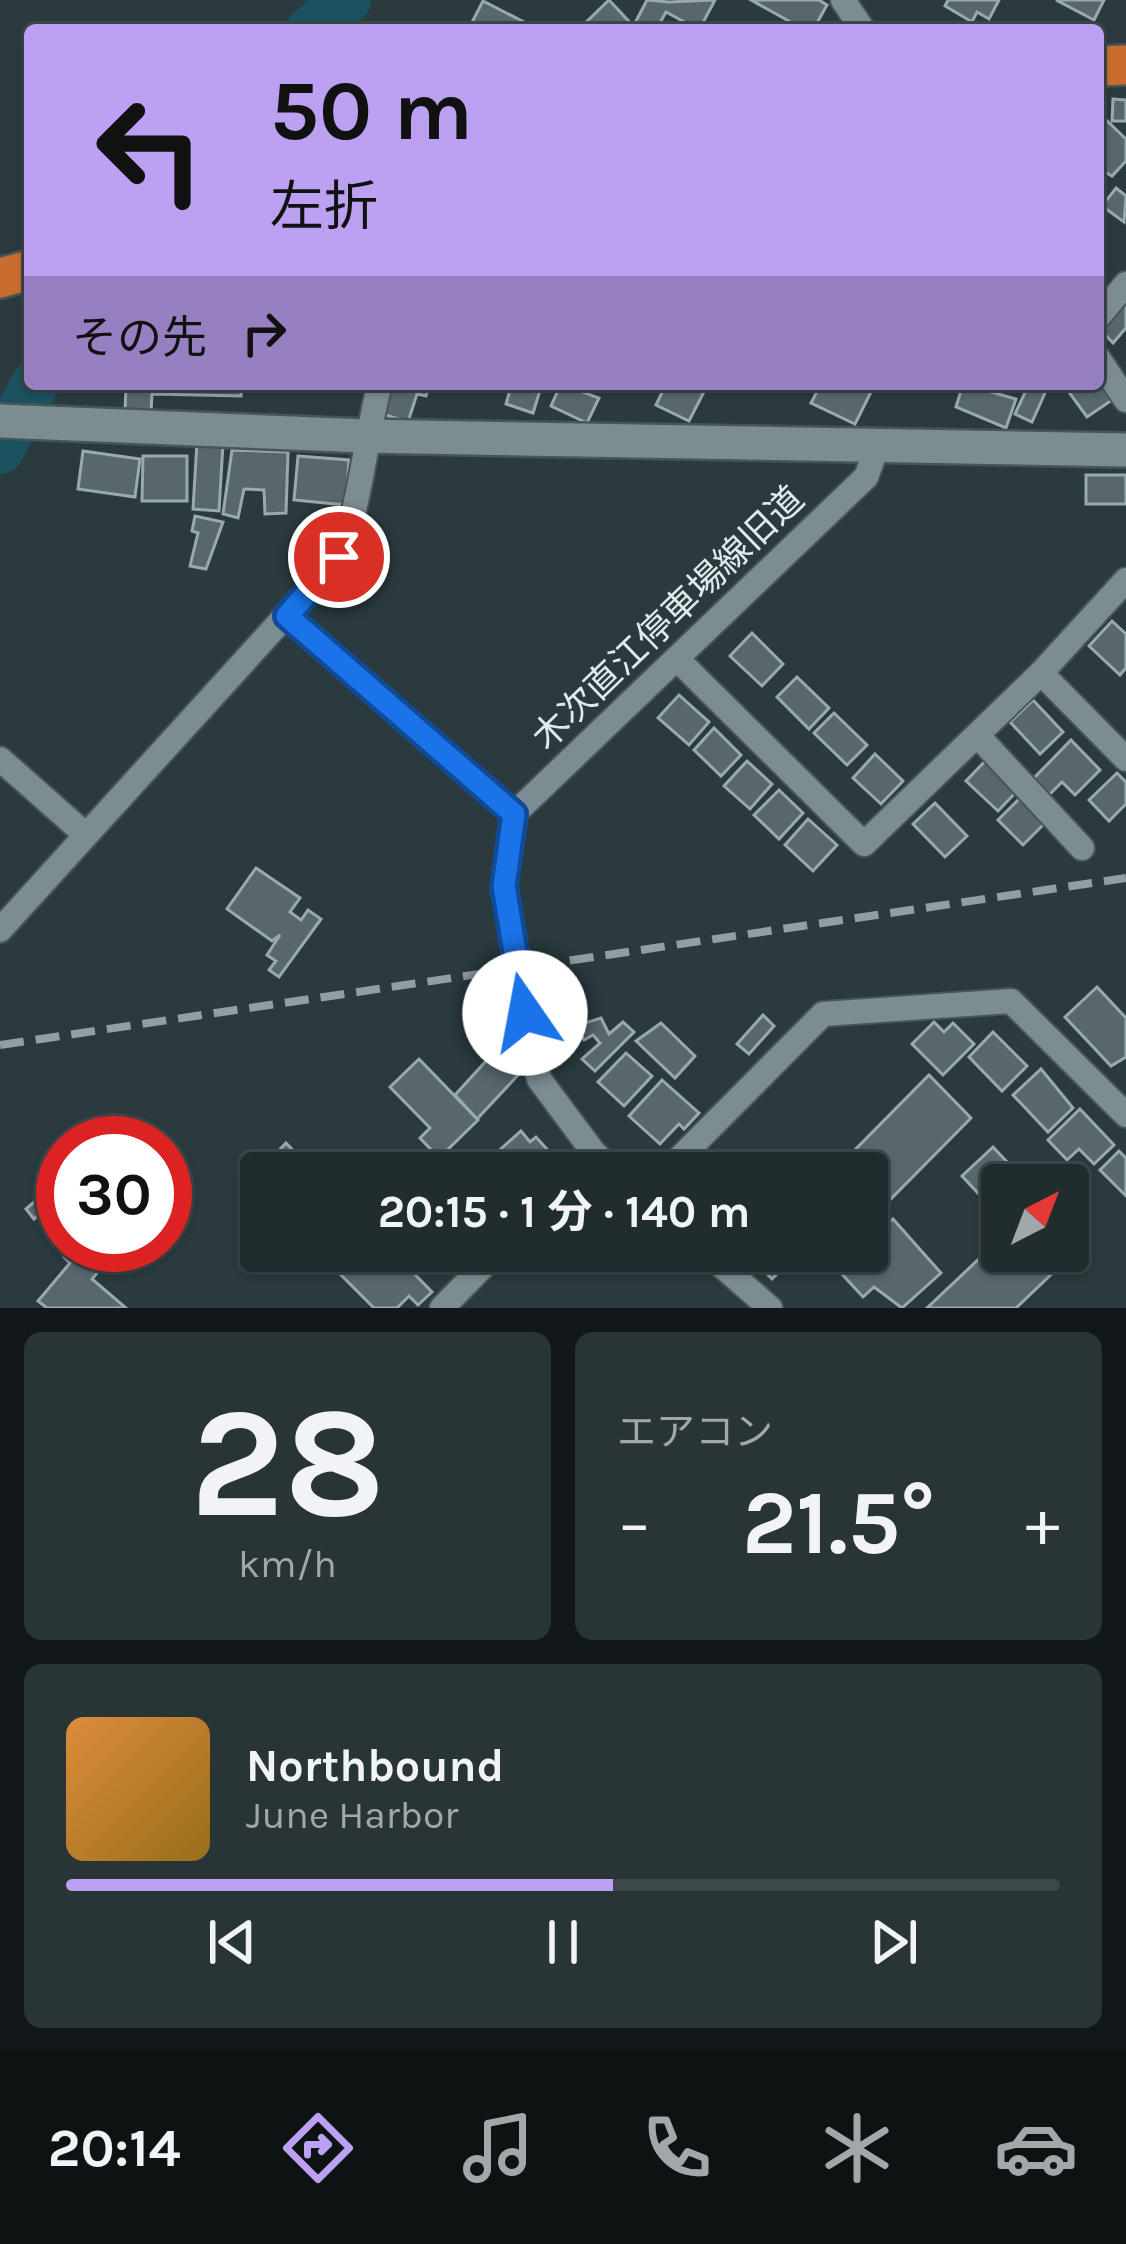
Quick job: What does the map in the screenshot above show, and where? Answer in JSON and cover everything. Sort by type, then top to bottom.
[{"type":"main road","points":[[0,421],[365,436],[1126,450]]},
{"type":"street","points":[[1104,310],[1126,284]]},
{"type":"street","points":[[1104,367],[1126,400]]},
{"type":"street","points":[[0,930],[339,557],[357,513],[365,436],[378,390]]},
{"type":"street","name":"木次直江停車場線旧道","points":[[514,814],[866,477],[879,442]]},
{"type":"street","points":[[678,660],[864,844],[1041,673],[1126,580]]},
{"type":"street","points":[[287,616],[514,814],[504,886],[539,1079],[592,1152]]},
{"type":"street","points":[[1041,673],[1126,759]]},
{"type":"street","points":[[977,735],[1082,848]]},
{"type":"street","points":[[0,759],[86,835]]},
{"type":"street","points":[[686,1152],[824,1013],[1011,1001],[1121,1102]]},
{"type":"street","points":[[442,1308],[477,1272]]},
{"type":"street","points":[[729,1272],[770,1308]]},
{"type":"building","points":[[609,0],[631,24],[584,24]]},
{"type":"building","points":[[647,0],[715,0],[702,24],[688,24],[666,12],[659,24],[635,23]]},
{"type":"building","points":[[751,0],[819,0],[827,5],[816,24],[794,24]]},
{"type":"building","points":[[948,0],[999,0],[989,19],[977,12],[972,22],[945,6]]},
{"type":"building","points":[[1056,0],[1104,0],[1094,20]]},
{"type":"building","points":[[483,1],[526,23],[525,24],[471,24]]},
{"type":"building","points":[[1113,99],[1126,100],[1126,121],[1112,121]]},
{"type":"building","points":[[1104,118],[1126,139],[1126,161],[1112,176],[1104,171]]},
{"type":"building","points":[[1116,188],[1126,196],[1124,222],[1104,207]]},
{"type":"building","points":[[1126,295],[1126,328],[1113,343],[1104,333],[1104,320]]},
{"type":"building","points":[[1104,383],[1115,398],[1087,417],[1067,390],[1104,390]]},
{"type":"building","points":[[126,390],[242,390],[241,396],[152,394],[151,412],[125,412]]},
{"type":"building","points":[[390,390],[428,390],[426,396],[417,394],[408,422],[382,414]]},
{"type":"building","points":[[510,390],[540,390],[533,413],[506,404]]},
{"type":"building","points":[[558,390],[577,390],[599,398],[587,423],[551,406]]},
{"type":"building","points":[[663,390],[705,390],[689,421],[656,405]]},
{"type":"building","points":[[818,390],[872,390],[855,424],[811,403]]},
{"type":"building","points":[[961,390],[984,390],[1016,399],[1006,428],[956,407]]},
{"type":"building","points":[[1026,390],[1046,390],[1032,422],[1015,414]]},
{"type":"building","points":[[197,442],[223,444],[219,511],[193,509]]},
{"type":"building","points":[[232,450],[288,452],[286,513],[265,514],[264,490],[244,489],[238,518],[223,514]]},
{"type":"building","points":[[83,451],[140,459],[135,497],[78,489]]},
{"type":"building","points":[[143,456],[187,456],[187,501],[142,501]]},
{"type":"building","points":[[298,456],[349,460],[346,505],[294,500]]},
{"type":"building","points":[[1086,475],[1126,475],[1126,504],[1086,504]]},
{"type":"building","points":[[195,516],[223,522],[206,569],[190,566],[198,533],[192,531]]},
{"type":"building","points":[[1112,621],[1126,634],[1126,668],[1120,675],[1089,646]]},
{"type":"building","points":[[752,633],[783,664],[762,686],[730,656]]},
{"type":"building","points":[[797,677],[829,708],[809,729],[777,697]]},
{"type":"building","points":[[679,695],[709,722],[689,745],[658,718]]},
{"type":"building","points":[[1033,700],[1063,732],[1040,754],[1010,722]]},
{"type":"building","points":[[834,713],[867,745],[847,765],[814,733]]},
{"type":"building","points":[[714,728],[741,755],[721,776],[694,750]]},
{"type":"building","points":[[1071,740],[1100,770],[1075,795],[1062,782],[1049,795],[1033,779]]},
{"type":"building","points":[[875,754],[903,781],[881,804],[853,778]]},
{"type":"building","points":[[989,757],[1021,787],[998,811],[966,781]]},
{"type":"building","points":[[747,761],[772,784],[750,809],[724,786]]},
{"type":"building","points":[[1117,773],[1126,782],[1126,804],[1109,821],[1089,800]]},
{"type":"building","points":[[779,790],[803,813],[779,839],[754,815]]},
{"type":"building","points":[[1023,795],[1048,820],[1023,845],[998,820]]},
{"type":"building","points":[[935,803],[967,836],[945,857],[913,824]]},
{"type":"building","points":[[808,819],[837,845],[813,871],[785,845]]},
{"type":"building","points":[[256,868],[300,898],[290,912],[301,920],[308,910],[321,919],[279,977],[269,970],[276,961],[267,955],[280,935],[272,941],[227,909]]},
{"type":"building","points":[[1097,987],[1126,1018],[1126,1057],[1111,1066],[1065,1017]]},
{"type":"building","points":[[763,1015],[774,1026],[749,1054],[737,1044]]},
{"type":"building","points":[[601,1018],[609,1034],[623,1022],[634,1032],[595,1071],[582,1059],[600,1043],[593,1035],[584,1040],[575,1026]]},
{"type":"building","points":[[934,1022],[944,1032],[953,1023],[974,1044],[943,1075],[912,1044]]},
{"type":"building","points":[[661,1023],[695,1056],[675,1078],[636,1041]]},
{"type":"building","points":[[993,1032],[1027,1066],[1002,1091],[969,1057]]},
{"type":"building","points":[[497,1049],[520,1073],[477,1119],[455,1095]]},
{"type":"building","points":[[626,1053],[652,1076],[624,1106],[598,1082]]},
{"type":"building","points":[[419,1059],[478,1120],[445,1152],[433,1152],[420,1138],[430,1128],[390,1087]]},
{"type":"building","points":[[1041,1069],[1073,1108],[1048,1132],[1013,1095]]},
{"type":"building","points":[[929,1075],[971,1118],[888,1202],[888,1152],[853,1152]]},
{"type":"building","points":[[662,1080],[699,1113],[684,1129],[679,1124],[660,1144],[629,1116]]},
{"type":"building","points":[[1080,1109],[1114,1145],[1094,1164],[1079,1149],[1067,1160],[1048,1140]]},
{"type":"building","points":[[521,1131],[530,1142],[536,1137],[550,1152],[497,1152]]},
{"type":"building","points":[[993,1147],[1009,1164],[981,1164],[981,1196],[962,1176]]},
{"type":"building","points":[[1119,1151],[1126,1158],[1126,1196],[1100,1170]]},
{"type":"building","points":[[36,1200],[36,1217],[26,1209]]},
{"type":"building","points":[[893,1219],[941,1273],[902,1308],[874,1287],[863,1297],[841,1273],[888,1272],[888,1224]]},
{"type":"building","points":[[981,1257],[981,1272],[1054,1272],[1016,1308],[927,1308]]},
{"type":"building","points":[[62,1272],[98,1272],[92,1279],[126,1308],[47,1308],[38,1301]]},
{"type":"building","points":[[338,1272],[412,1272],[432,1292],[418,1305],[409,1296],[397,1308],[374,1308]]},
{"type":"waterway","points":[[317,24],[347,0]]},
{"type":"waterway","points":[[0,450],[32,390]]},
{"type":"railway","points":[[0,1045],[1126,878]]},
{"type":"route","points":[[339,557],[287,616],[514,814],[504,886],[525,1013]]}]
